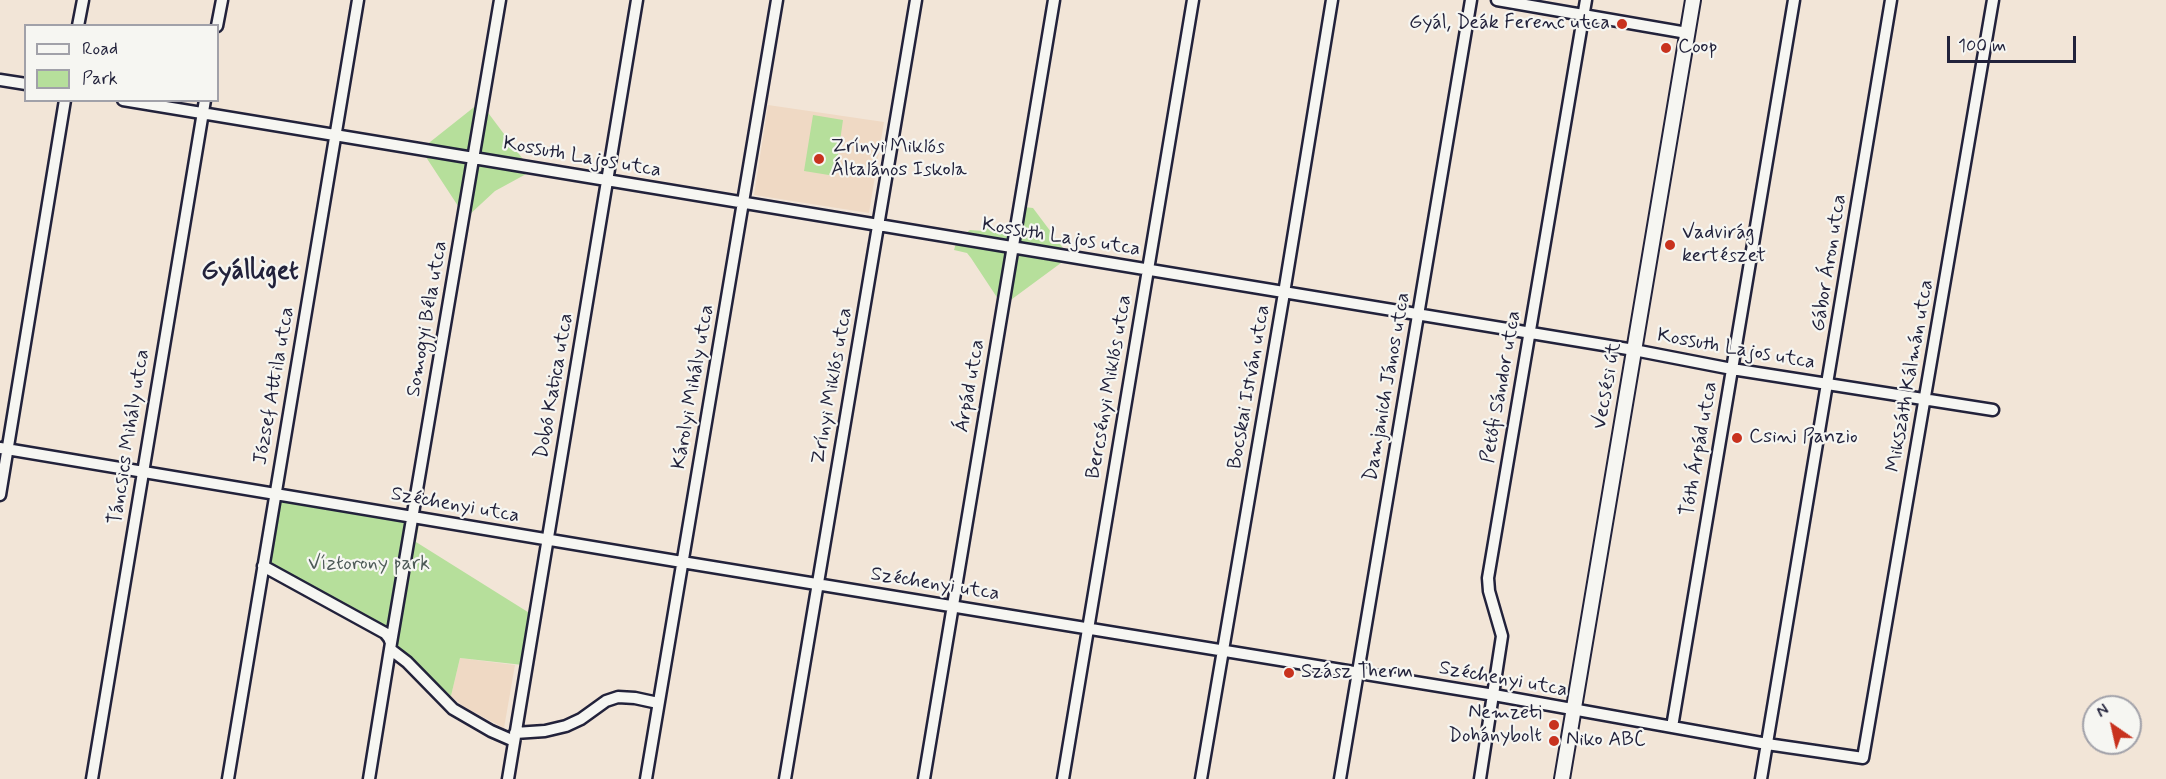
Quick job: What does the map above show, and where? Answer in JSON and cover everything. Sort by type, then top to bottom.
[{"type":"main road","name":"Vecsési út","points":[[1562,779],[1693,0]]},
{"type":"street","points":[[78,24],[82,0]]},
{"type":"street","points":[[218,24],[222,0]]},
{"type":"street","name":"József Attila utca","points":[[228,779],[358,0]]},
{"type":"street","name":"Somogyi Béla utca","points":[[369,779],[398,594],[500,0]]},
{"type":"street","name":"Dobó Katica utca","points":[[508,779],[638,0]]},
{"type":"street","name":"Károlyi Mihály utca","points":[[646,779],[777,0]]},
{"type":"street","name":"Zrínyi Miklós utca","points":[[785,779],[916,0]]},
{"type":"street","name":"Árpád utca","points":[[924,779],[1054,0]]},
{"type":"street","name":"Bercsényi Miklós utca","points":[[1063,779],[1193,0]]},
{"type":"street","name":"Bocskai István utca","points":[[1201,779],[1332,0]]},
{"type":"street","name":"Damjanich János utca","points":[[1340,779],[1471,0]]},
{"type":"street","points":[[1497,0],[1687,33]]},
{"type":"street","name":"Petőfi Sándor utca","points":[[1480,779],[1502,636],[1489,591],[1488,578],[1586,0]]},
{"type":"street","name":"Tóth Árpád utca","points":[[1672,727],[1794,0]]},
{"type":"street","name":"Gábor Áron utca","points":[[1761,779],[1829,384],[1891,0]]},
{"type":"street","name":"Mikszáth Kálmán utca","points":[[1863,758],[1993,0]]},
{"type":"street","points":[[0,80],[24,84]]},
{"type":"street","points":[[0,495],[4,448],[66,102]]},
{"type":"street","name":"Kossuth Lajos utca","points":[[134,102],[1419,314],[1732,369],[1994,410]]},
{"type":"street","name":"Táncsics Mihály utca","points":[[92,779],[205,102]]},
{"type":"street","name":"Széchenyi utca","points":[[4,448],[547,540],[1494,695],[1767,744],[1863,758]]},
{"type":"street","points":[[263,566],[385,633],[390,643],[453,709],[491,731],[515,737],[566,726],[582,719],[606,701],[618,697],[658,703]]},
{"type":"shaded area","name":"Zrínyi Miklós Általános Iskola","points":[[768,105],[884,122],[869,213],[754,195]]},
{"type":"shaded area","points":[[460,658],[515,665],[504,728],[464,707],[451,696]]},
{"type":"green space","points":[[478,104],[471,148],[465,152],[425,146]]},
{"type":"green space","points":[[486,110],[525,162],[481,155],[478,150]]},
{"type":"green space","points":[[813,115],[843,120],[835,176],[804,171]]},
{"type":"green space","points":[[424,154],[462,161],[466,166],[460,209]]},
{"type":"green space","points":[[479,164],[528,173],[495,191],[468,216],[476,167]]},
{"type":"green space","points":[[1024,207],[1033,208],[1066,252],[1022,245],[1019,241]]},
{"type":"green space","points":[[991,226],[1011,230],[1010,238],[1005,242],[963,235],[970,230],[983,231]]},
{"type":"green space","points":[[956,243],[1002,251],[1006,256],[1000,302],[967,253],[954,250]]},
{"type":"green space","points":[[1019,254],[1065,260],[1008,302],[1014,258]]},
{"type":"green space","name":"Víztorony park","points":[[277,498],[419,524],[416,542],[531,614],[523,665],[460,658],[451,696],[396,646],[397,637],[267,564]]},
{"type":"place","name":"Gyál, Deák Ferenc utca","points":[[1622,24]]},
{"type":"place","name":"Coop","points":[[1666,48]]},
{"type":"place","name":"Zrínyi Miklós Általános Iskola","points":[[819,159]]},
{"type":"place","name":"Vadvirág kertészet","points":[[1670,245]]},
{"type":"place","name":"Csini Panzio","points":[[1737,438]]},
{"type":"place","name":"Szász Therm","points":[[1289,673]]},
{"type":"place","name":"Nemzeti Dohánybolt","points":[[1554,725]]},
{"type":"place","name":"Niko ABC","points":[[1554,741]]},
{"type":"district","name":"Gyálliget","points":[[250,273]]}]
